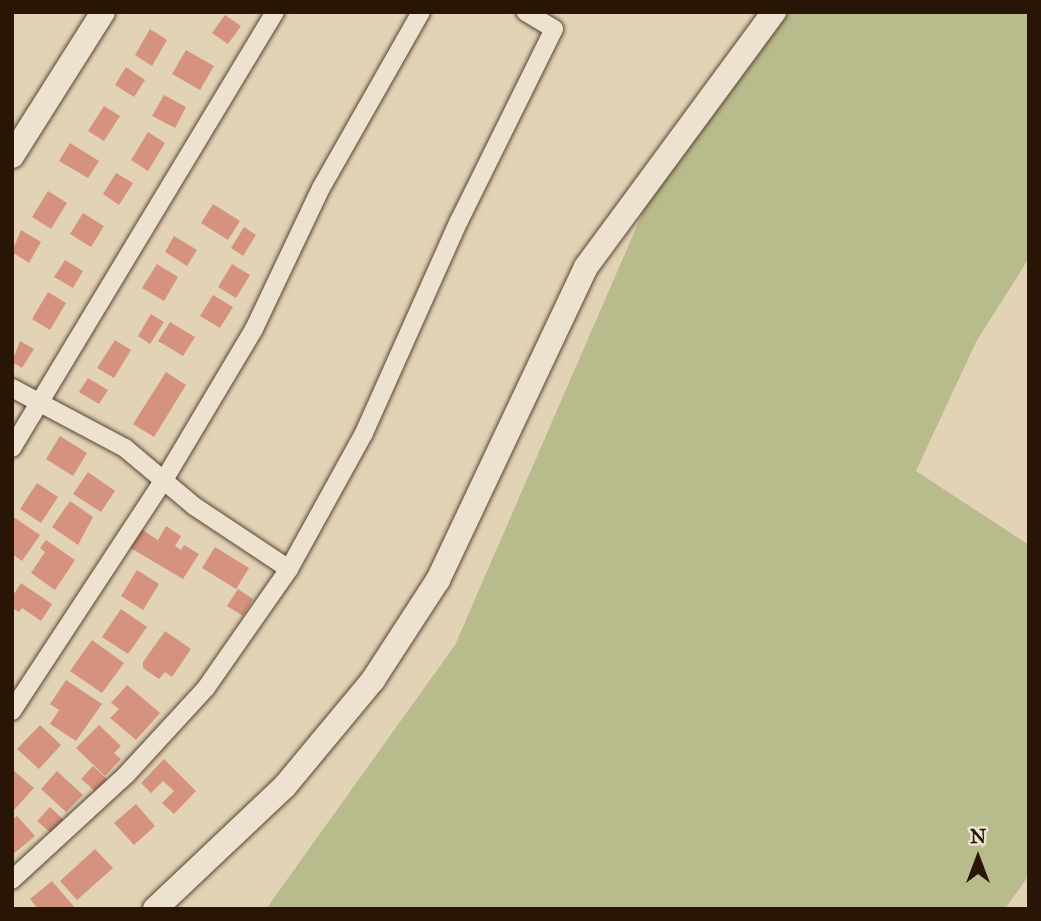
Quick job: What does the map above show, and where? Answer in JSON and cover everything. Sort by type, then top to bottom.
[{"type":"street","points":[[12,156],[103,12]]},
{"type":"street","points":[[12,448],[275,12]]},
{"type":"street","points":[[12,711],[164,480],[254,329],[321,188],[421,12]]},
{"type":"street","points":[[12,880],[126,775],[206,688],[289,569],[363,433],[458,220],[554,29],[526,12]]},
{"type":"street","points":[[155,909],[293,778],[373,680],[438,580],[586,267],[774,12]]},
{"type":"street","points":[[12,388],[125,448],[194,506],[289,569]]},
{"type":"green space","points":[[787,12],[1029,12],[1029,258],[976,342],[916,471],[1029,545],[1029,875],[1005,909],[266,909],[455,645],[647,203]]},
{"type":"building","points":[[225,15],[241,26],[228,44],[212,33]]},
{"type":"building","points":[[150,29],[167,40],[152,66],[135,55]]},
{"type":"building","points":[[186,50],[214,66],[200,90],[172,74]]},
{"type":"building","points":[[126,67],[145,80],[134,97],[115,85]]},
{"type":"building","points":[[164,95],[186,107],[175,128],[152,116]]},
{"type":"building","points":[[104,106],[120,116],[104,141],[88,131]]},
{"type":"building","points":[[148,132],[165,143],[148,171],[131,160]]},
{"type":"building","points":[[70,143],[99,161],[88,178],[59,161]]},
{"type":"building","points":[[116,173],[133,183],[119,205],[103,194]]},
{"type":"building","points":[[48,191],[67,203],[51,229],[32,217]]},
{"type":"building","points":[[213,204],[240,221],[228,240],[201,223]]},
{"type":"building","points":[[83,213],[104,226],[91,247],[70,234]]},
{"type":"building","points":[[244,227],[256,235],[243,256],[231,248]]},
{"type":"building","points":[[21,230],[41,242],[29,263],[12,252]]},
{"type":"building","points":[[174,236],[197,250],[187,266],[165,252]]},
{"type":"building","points":[[65,260],[83,271],[73,288],[54,277]]},
{"type":"building","points":[[157,264],[178,277],[164,301],[142,288]]},
{"type":"building","points":[[232,264],[250,275],[236,298],[218,287]]},
{"type":"building","points":[[48,292],[66,303],[50,330],[32,319]]},
{"type":"building","points":[[213,295],[233,307],[220,328],[200,316]]},
{"type":"building","points":[[151,314],[164,322],[150,344],[138,336]]},
{"type":"building","points":[[170,322],[195,337],[183,356],[158,341]]},
{"type":"building","points":[[115,340],[131,350],[114,378],[97,368]]},
{"type":"building","points":[[20,341],[34,349],[22,368],[12,362]]},
{"type":"building","points":[[166,372],[186,385],[154,437],[133,424]]},
{"type":"building","points":[[88,378],[108,390],[99,404],[79,392]]},
{"type":"building","points":[[60,436],[87,453],[73,476],[46,459]]},
{"type":"building","points":[[88,472],[115,491],[101,512],[73,494]]},
{"type":"building","points":[[37,483],[58,497],[41,523],[20,509]]},
{"type":"building","points":[[70,501],[93,517],[78,545],[52,527]]},
{"type":"building","points":[[12,516],[40,535],[22,561],[12,554]]},
{"type":"building","points":[[166,526],[181,536],[175,546],[181,550],[184,545],[199,554],[183,579],[129,547],[141,529],[158,540]]},
{"type":"building","points":[[46,540],[75,560],[55,590],[31,573],[45,552],[40,548]]},
{"type":"building","points":[[215,547],[249,568],[236,589],[202,568]]},
{"type":"building","points":[[137,570],[159,584],[143,610],[121,596]]},
{"type":"building","points":[[21,583],[52,604],[41,621],[22,608],[19,612],[12,608],[12,597]]},
{"type":"building","points":[[238,589],[253,599],[243,616],[227,606]]},
{"type":"building","points":[[121,609],[147,627],[128,654],[102,637]]},
{"type":"building","points":[[165,631],[191,649],[172,677],[165,672],[159,679],[143,668],[143,662]]},
{"type":"building","points":[[92,640],[124,663],[102,693],[70,671]]},
{"type":"building","points":[[66,680],[102,704],[76,741],[50,724],[59,710],[50,704]]},
{"type":"building","points":[[127,685],[160,713],[136,740],[110,718],[119,709],[111,703]]},
{"type":"building","points":[[40,725],[61,745],[39,769],[17,749]]},
{"type":"building","points":[[99,725],[121,746],[114,753],[121,759],[105,776],[76,748]]},
{"type":"building","points":[[164,759],[196,791],[174,814],[162,803],[174,791],[163,781],[151,793],[141,783]]},
{"type":"building","points":[[93,766],[107,779],[95,791],[81,779]]},
{"type":"building","points":[[12,769],[34,788],[12,812]]},
{"type":"building","points":[[57,771],[83,795],[66,812],[41,789]]},
{"type":"building","points":[[136,804],[155,826],[134,845],[114,823]]},
{"type":"building","points":[[50,807],[64,820],[51,833],[37,821]]},
{"type":"building","points":[[17,816],[35,836],[12,855],[12,820]]},
{"type":"building","points":[[95,849],[113,868],[77,900],[60,881]]},
{"type":"building","points":[[52,881],[76,909],[38,909],[30,899]]}]
